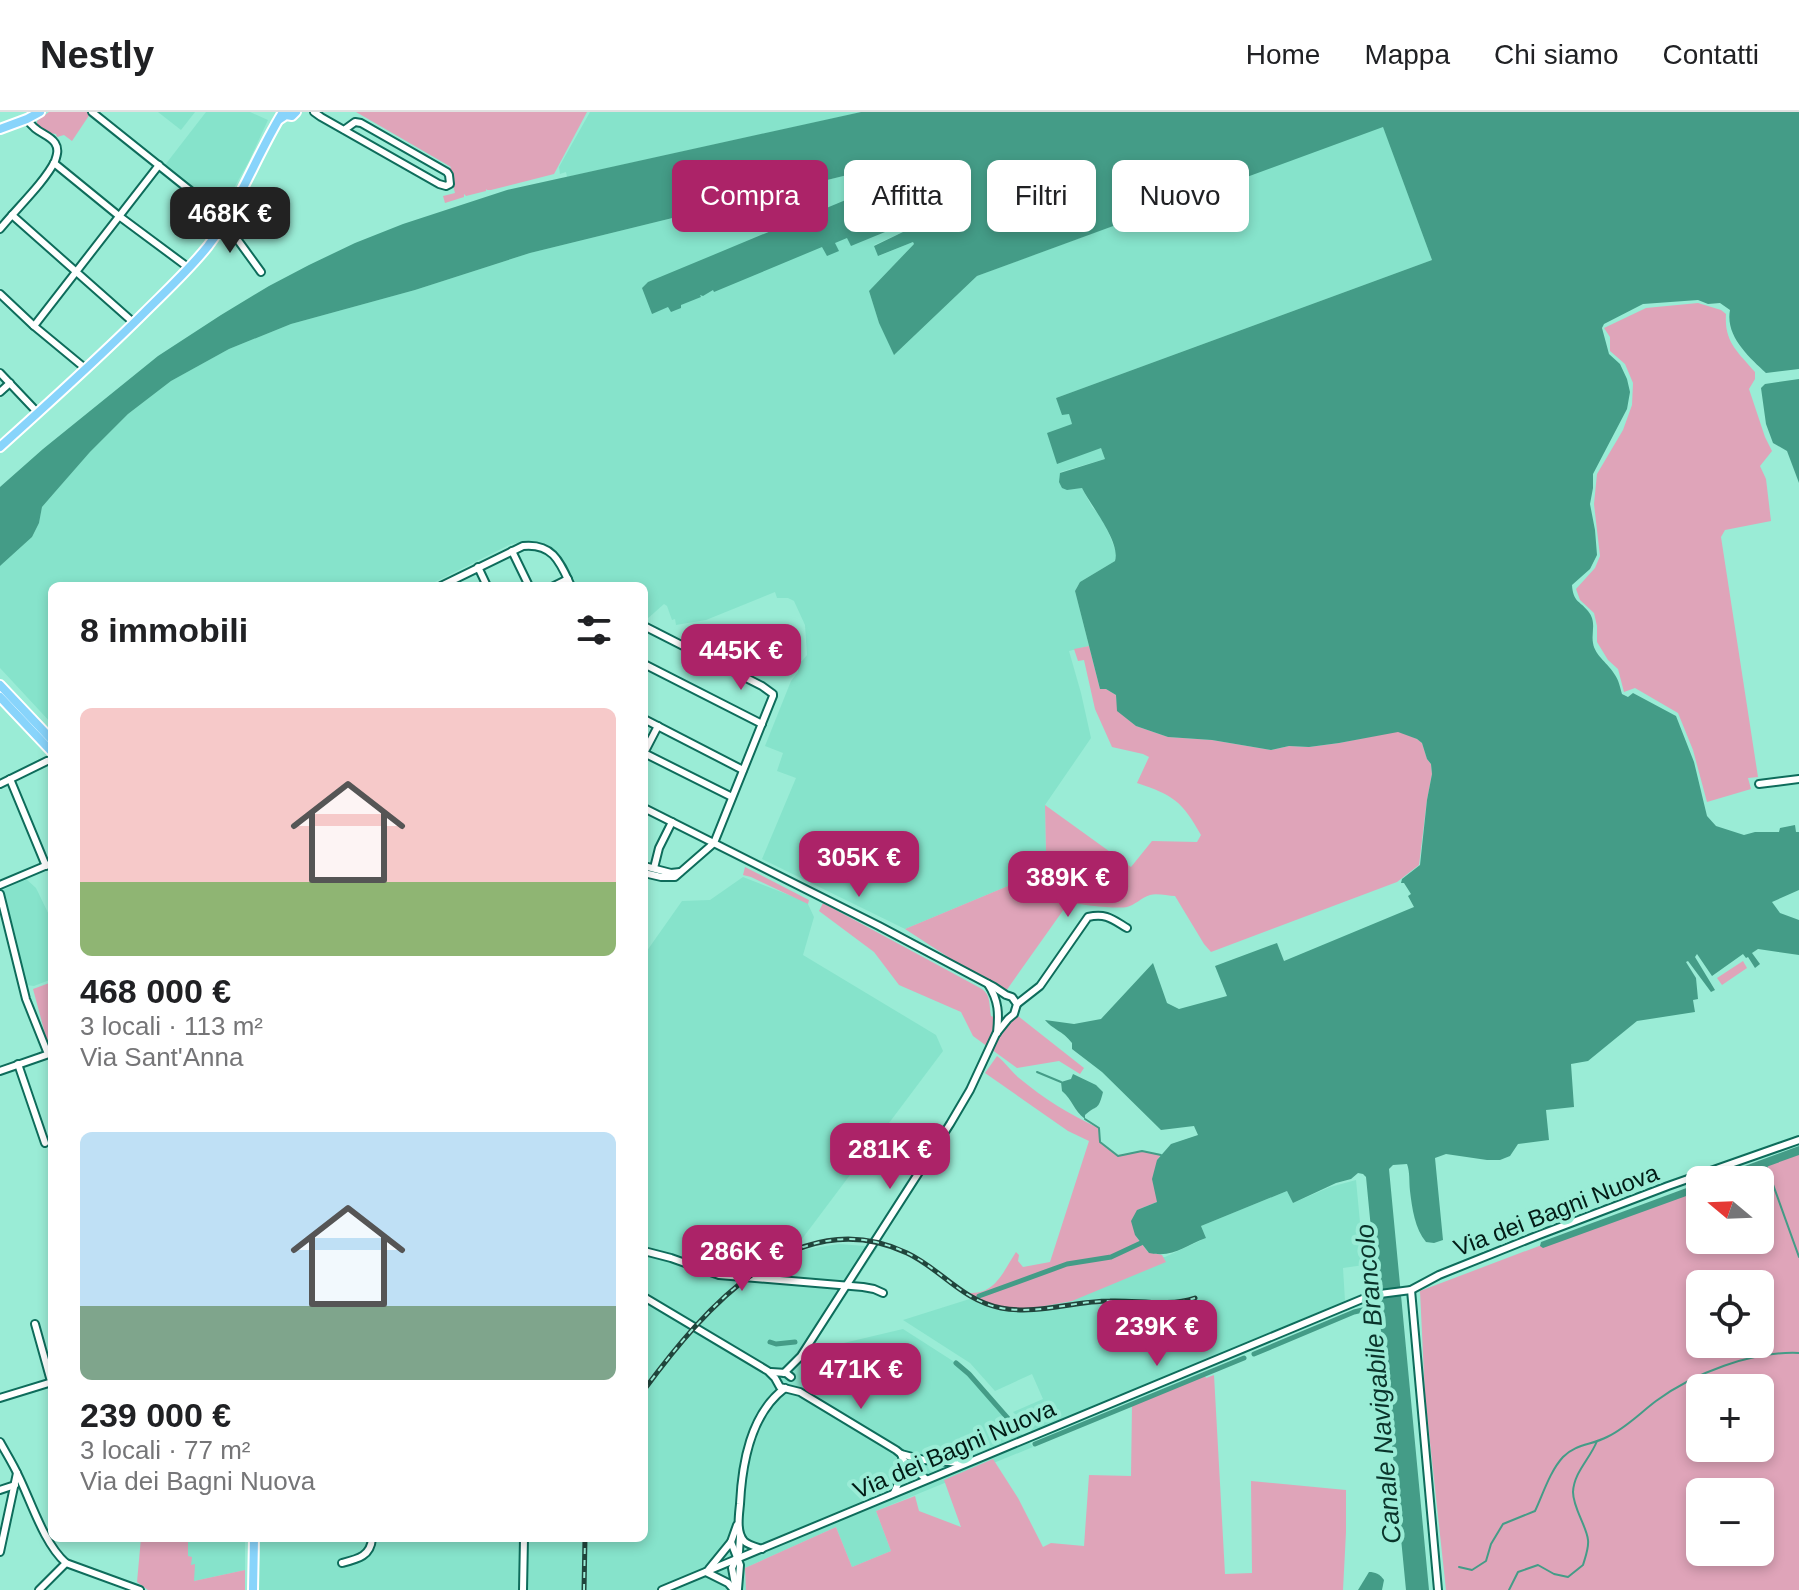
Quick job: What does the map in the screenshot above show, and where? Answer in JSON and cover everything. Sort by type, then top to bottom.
[{"type":"main road","points":[[0,129],[40,112]]},
{"type":"main road","points":[[0,447],[86,369],[189,268],[209,244],[246,185],[273,127],[283,114],[292,116],[296,112]]},
{"type":"main road","points":[[0,685],[48,736]]},
{"type":"main road","points":[[0,697],[48,748]]},
{"type":"main road","points":[[251,1542],[251,1590]]},
{"type":"street","points":[[92,112],[207,204],[224,221],[261,272]]},
{"type":"street","points":[[314,112],[344,130],[439,184],[450,184],[447,172],[361,123],[355,122],[344,130]]},
{"type":"street","points":[[0,229],[54,163],[58,152],[54,142],[34,130],[27,119]]},
{"type":"street","points":[[54,163],[189,268]]},
{"type":"street","points":[[34,326],[159,165]]},
{"type":"street","points":[[12,215],[134,323]]},
{"type":"street","points":[[0,294],[86,369]]},
{"type":"street","points":[[0,373],[38,413]]},
{"type":"street","points":[[0,392],[10,383]]},
{"type":"street","points":[[450,582],[523,546],[534,545],[548,550],[569,582]]},
{"type":"street","points":[[512,551],[527,582]]},
{"type":"street","points":[[478,567],[485,582]]},
{"type":"street","points":[[648,628],[773,694],[714,843],[675,877],[648,874]]},
{"type":"street","points":[[648,666],[762,724]]},
{"type":"street","points":[[648,721],[743,770]]},
{"type":"street","points":[[648,745],[658,726]]},
{"type":"street","points":[[648,755],[732,797]]},
{"type":"street","points":[[0,784],[48,762]]},
{"type":"street","points":[[10,779],[48,863]]},
{"type":"street","points":[[1759,784],[1799,779]]},
{"type":"street","points":[[648,810],[879,926],[1016,1001]]},
{"type":"street","points":[[654,868],[659,848],[672,822]]},
{"type":"street","points":[[0,885],[48,865]]},
{"type":"street","points":[[648,867],[671,873],[680,872]]},
{"type":"street","points":[[0,894],[26,999],[48,1049]]},
{"type":"street","points":[[1016,1001],[1032,993],[1048,975],[1088,917],[1109,917],[1127,928]]},
{"type":"street","points":[[988,984],[998,1010],[1010,1017]]},
{"type":"street","points":[[996,1034],[1001,998],[1006,995]]},
{"type":"street","points":[[736,1590],[732,1568],[739,1552],[743,1474],[750,1442],[763,1414],[950,1124],[975,1081],[996,1034],[1016,1011],[1016,1001]]},
{"type":"street","points":[[0,1071],[48,1055]]},
{"type":"street","points":[[18,1064],[45,1143]]},
{"type":"street","name":"Via dei Bagni Nuova","points":[[662,1590],[1372,1295],[1411,1290],[1439,1275],[1533,1237],[1799,1140]]},
{"type":"street","points":[[648,1252],[719,1275],[874,1289],[883,1293]]},
{"type":"street","points":[[1411,1290],[1438,1590]]},
{"type":"street","points":[[648,1299],[785,1381],[902,1457],[927,1479],[929,1469],[924,1460]]},
{"type":"street","points":[[35,1324],[48,1373]]},
{"type":"street","points":[[1,1395],[48,1385]]},
{"type":"street","points":[[0,1442],[48,1536]]},
{"type":"street","points":[[902,1457],[965,1463]]},
{"type":"street","points":[[894,1493],[902,1474],[902,1457]]},
{"type":"street","points":[[0,1552],[17,1473]]},
{"type":"street","points":[[0,1490],[15,1485]]},
{"type":"street","points":[[736,1590],[706,1572],[731,1542],[739,1522]]},
{"type":"street","points":[[740,1534],[744,1541],[762,1549]]},
{"type":"street","points":[[51,1542],[66,1563],[140,1590]]},
{"type":"street","points":[[342,1563],[366,1554],[371,1542]]},
{"type":"street","points":[[523,1590],[524,1542]]},
{"type":"street","points":[[731,1542],[736,1559]]},
{"type":"street","points":[[39,1590],[66,1563]]},
{"type":"shaded area","points":[[49,112],[90,114],[72,141],[64,135],[57,137],[48,133],[37,125],[37,121]]},
{"type":"shaded area","points":[[158,112],[195,112],[181,130]]},
{"type":"shaded area","points":[[206,112],[250,112],[268,120],[224,206],[215,206],[165,165]]},
{"type":"shaded area","points":[[356,112],[587,112],[554,174],[464,194],[464,197],[445,203],[443,196],[455,193],[449,170],[451,167]]},
{"type":"shaded area","points":[[590,112],[862,112],[567,177],[566,172],[560,174],[559,167]]},
{"type":"shaded area","points":[[861,112],[1799,112],[1799,369],[1766,373],[1740,345],[1731,329],[1730,310],[1720,303],[1708,304],[1698,300],[1643,304],[1604,324],[1602,328],[1609,354],[1620,364],[1630,392],[1627,409],[1593,474],[1590,504],[1597,555],[1590,569],[1572,585],[1575,598],[1592,619],[1594,648],[1616,677],[1622,694],[1628,697],[1633,693],[1676,716],[1694,762],[1707,816],[1716,826],[1744,835],[1779,832],[1780,828],[1795,825],[1796,832],[1799,832],[1799,890],[1772,902],[1780,913],[1799,920],[1799,955],[1758,949],[1752,953],[1760,964],[1755,968],[1743,954],[1712,976],[1697,954],[1695,957],[1715,990],[1711,992],[1686,962],[1696,978],[1698,999],[1693,1000],[1695,1012],[1637,1021],[1588,1061],[1571,1064],[1574,1107],[1546,1110],[1549,1140],[1518,1144],[1510,1156],[1500,1160],[1446,1154],[1435,1158],[1443,1240],[1426,1242],[1419,1231],[1407,1164],[1393,1165],[1389,1169],[1429,1590],[1406,1590],[1366,1177],[1358,1173],[1351,1179],[1293,1203],[1287,1191],[1201,1226],[1206,1238],[1185,1248],[1165,1254],[1149,1253],[1135,1235],[1131,1221],[1137,1210],[1157,1202],[1152,1179],[1157,1160],[1171,1144],[1198,1135],[1194,1126],[1161,1130],[1102,1072],[1072,1049],[1069,1039],[1045,1020],[1074,1024],[1101,1019],[1153,963],[1167,1003],[1179,1009],[1227,996],[1215,966],[1277,943],[1284,961],[1414,907],[1408,896],[1411,894],[1401,883],[1420,865],[1432,774],[1422,743],[1417,739],[1398,732],[1339,743],[1271,750],[1212,740],[1168,737],[1136,726],[1117,711],[1116,695],[1100,689],[1075,591],[1080,582],[1115,561],[1114,544],[1082,488],[1067,490],[1059,482],[1060,473],[1105,459],[1101,448],[1057,464],[1047,433],[1072,424],[1069,414],[1062,415],[1056,398],[1432,260],[1383,127],[1249,176],[1249,160],[1112,160],[1112,226],[977,276],[894,355],[869,291],[914,244],[878,256],[874,246],[903,232],[971,232],[971,160],[844,160],[844,176],[828,180],[828,160],[672,160],[672,218],[530,253],[415,290],[291,324],[229,349],[171,381],[128,414],[90,452],[42,507],[32,537],[0,566],[0,487],[158,356],[269,286],[355,243],[507,190]]},
{"type":"shaded area","points":[[1383,126],[1432,260],[1056,398],[1069,413],[1072,424],[1101,448],[1105,459],[1060,472],[1072,489],[1082,488],[1103,519],[1117,554],[1115,561],[1080,582],[1075,591],[1089,646],[1069,651],[1091,738],[1045,805],[1046,856],[1032,876],[905,929],[762,859],[796,778],[777,771],[783,753],[765,746],[791,681],[798,672],[798,662],[807,655],[805,625],[794,601],[777,598],[775,592],[706,620],[676,625],[664,604],[648,618],[648,582],[573,582],[558,555],[544,544],[531,541],[511,544],[435,582],[48,582],[48,720],[0,668],[0,566],[32,537],[42,507],[128,414],[171,381],[229,349],[291,324],[415,290],[530,253],[672,218],[672,232],[828,232],[828,180],[844,176],[844,232],[903,232],[874,245],[879,256],[914,244],[869,291],[879,323],[895,354],[977,276],[1112,226],[1112,232],[1249,232],[1249,176]]},
{"type":"shaded area","points":[[844,201],[844,232],[885,232],[851,246],[847,238],[835,243],[839,251],[827,256],[822,247],[700,295],[671,312],[668,307],[652,314],[642,288],[648,282],[768,232],[828,232],[828,207]]},
{"type":"shaded area","points":[[1698,303],[1726,314],[1730,339],[1755,372],[1749,389],[1772,451],[1760,466],[1766,479],[1771,521],[1725,530],[1721,537],[1758,777],[1748,778],[1751,789],[1707,802],[1693,750],[1678,713],[1635,688],[1624,692],[1618,669],[1597,642],[1594,613],[1580,600],[1576,589],[1595,568],[1600,556],[1594,504],[1597,474],[1623,430],[1632,405],[1633,383],[1625,364],[1610,351],[1610,337],[1604,328],[1646,308]]},
{"type":"shaded area","points":[[1799,379],[1799,483],[1787,451],[1773,443],[1766,424],[1761,388],[1765,384]]},
{"type":"shaded area","points":[[1089,646],[1100,689],[1116,695],[1118,711],[1136,726],[1168,737],[1212,740],[1271,750],[1339,743],[1398,731],[1417,739],[1422,743],[1431,764],[1432,774],[1419,865],[1397,882],[1211,952],[1175,896],[1150,895],[1122,907],[1069,902],[1006,991],[905,929],[1032,876],[1042,876],[1050,857],[1046,852],[1045,805],[1131,867],[1152,841],[1197,842],[1201,835],[1182,807],[1160,791],[1137,783],[1149,757],[1112,747],[1095,709],[1084,660],[1078,661],[1074,649]]},
{"type":"shaded area","points":[[745,867],[809,900],[808,904],[743,875]]},
{"type":"shaded area","points":[[743,877],[807,902],[814,917],[803,955],[936,1035],[943,1051],[802,1239],[747,1272],[757,1276],[787,1257],[808,1249],[839,1244],[878,1247],[810,1351],[903,1329],[969,1374],[1033,1447],[876,1511],[891,1551],[852,1567],[836,1527],[745,1568],[746,1590],[258,1590],[258,1542],[648,1542],[648,949],[682,901],[710,900]]},
{"type":"shaded area","points":[[26,879],[36,888],[48,913],[48,981],[34,986],[26,985],[1,891]]},
{"type":"shaded area","points":[[823,903],[982,989],[988,998],[991,1016],[1008,1022],[1018,1016],[1084,1068],[1080,1074],[1059,1061],[1017,1068],[973,1036],[961,1012],[899,985],[874,952],[819,911]]},
{"type":"shaded area","points":[[1743,961],[1747,968],[1722,985],[1717,978]]},
{"type":"shaded area","points":[[48,983],[48,1044],[33,989]]},
{"type":"shaded area","points":[[997,1056],[1038,1092],[1067,1112],[1099,1128],[1100,1142],[1118,1155],[1142,1151],[1161,1155],[1157,1160],[1157,1202],[1137,1210],[1135,1235],[1148,1252],[1162,1255],[1166,1262],[1072,1301],[1023,1310],[992,1306],[962,1292],[982,1292],[989,1288],[1001,1276],[1016,1252],[1023,1267],[1050,1262],[1089,1141],[1068,1131],[985,1073]]},
{"type":"shaded area","points":[[1073,1074],[1096,1085],[1103,1092],[1098,1105],[1085,1115],[1085,1119],[1062,1091],[1061,1082],[1071,1079]]},
{"type":"shaded area","points":[[1799,1146],[1799,1155],[1769,1166],[1745,1166]]},
{"type":"shaded area","points":[[1799,1148],[1799,1590],[1446,1590],[1425,1396],[1420,1291],[1686,1190],[1686,1254],[1774,1254],[1774,1166],[1751,1166]]},
{"type":"shaded area","points":[[1356,1180],[1364,1265],[1343,1268],[1345,1301],[1032,1432],[1013,1412],[1043,1399],[1032,1374],[995,1391],[970,1363],[903,1320],[1071,1267],[1165,1257],[1206,1238],[1201,1226],[1287,1191],[1293,1203]]},
{"type":"shaded area","points":[[1686,1188],[1686,1196],[1543,1248],[1541,1242]]},
{"type":"shaded area","points":[[1214,1375],[1225,1574],[1252,1573],[1251,1481],[1346,1490],[1343,1590],[746,1590],[745,1568],[836,1527],[852,1567],[891,1551],[876,1511],[915,1496],[919,1511],[961,1527],[944,1480],[993,1459],[1018,1498],[1043,1547],[1051,1543],[1084,1546],[1089,1475],[1131,1476],[1132,1405]]},
{"type":"shaded area","points":[[141,1542],[188,1542],[188,1556],[192,1557],[191,1565],[195,1564],[194,1581],[245,1570],[245,1590],[148,1590],[137,1582]]},
{"type":"shaded area","points":[[188,1542],[245,1542],[245,1570],[194,1581]]},
{"type":"shaded area","points":[[1369,1572],[1384,1580],[1382,1590],[1358,1590]]},
{"type":"waterway","points":[[1037,1072],[1061,1082]]},
{"type":"waterway","points":[[1085,1119],[1099,1128],[1100,1142],[1118,1156],[1142,1151],[1161,1155]]},
{"type":"waterway","points":[[1766,1165],[1799,1257]]},
{"type":"waterway","points":[[979,1296],[1067,1264],[1111,1257],[1141,1243]]},
{"type":"waterway","name":"Canale Navigabile Brancolo","points":[[1254,1354],[1354,1312],[1384,1309]]},
{"type":"waterway","points":[[770,1342],[795,1342]]},
{"type":"waterway","points":[[1459,1567],[1472,1570],[1486,1561],[1491,1544],[1503,1524],[1535,1511],[1554,1469],[1573,1450],[1614,1433],[1671,1391],[1706,1373],[1743,1360],[1799,1353]]},
{"type":"waterway","points":[[1035,1444],[1244,1358]]},
{"type":"waterway","points":[[956,1363],[1019,1431]]},
{"type":"waterway","points":[[1509,1590],[1518,1572],[1538,1565],[1554,1574],[1568,1577],[1583,1565],[1588,1540],[1573,1492],[1576,1478],[1597,1441]]},
{"type":"railway","points":[[693,648],[708,658]]},
{"type":"railway","points":[[648,1385],[694,1327],[756,1272],[791,1252],[827,1241],[866,1240],[907,1253],[974,1298],[1001,1308],[1028,1310],[1121,1301],[1164,1303],[1195,1298]]},
{"type":"railway","points":[[584,1590],[585,1542]]}]
